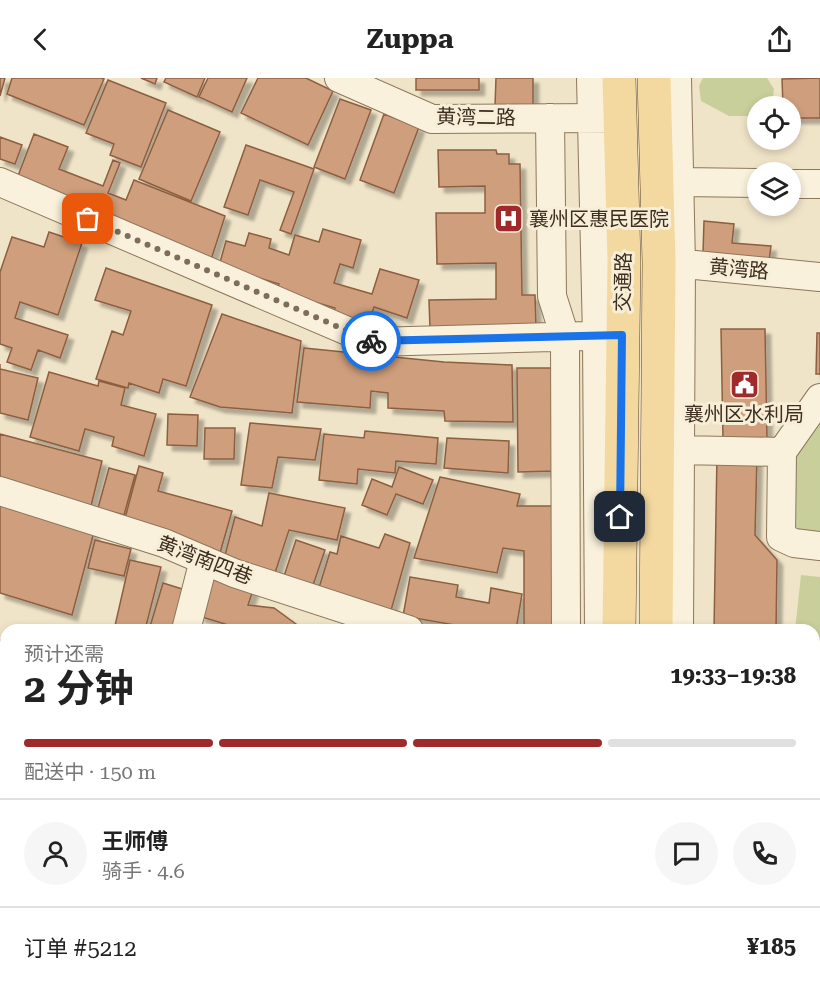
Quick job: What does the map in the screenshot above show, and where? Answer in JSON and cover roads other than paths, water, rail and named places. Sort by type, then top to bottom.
[{"type":"main road","name":"交通路","points":[[619,78],[606,118],[624,261],[609,336],[619,624]]},
{"type":"main road","name":"交通路","points":[[654,78],[670,263],[656,624]]},
{"type":"street","name":"黄湾二路","points":[[339,78],[432,119],[606,118]]},
{"type":"street","points":[[591,78],[606,118]]},
{"type":"street","points":[[677,78],[680,182],[670,263],[680,450],[679,624]]},
{"type":"street","points":[[550,118],[552,296],[565,337],[566,624]]},
{"type":"street","points":[[0,182],[373,342],[609,336],[599,624]]},
{"type":"street","points":[[680,182],[747,183]]},
{"type":"street","points":[[801,184],[820,184]]},
{"type":"street","name":"黄湾路","points":[[670,263],[820,277]]},
{"type":"street","points":[[820,398],[782,452],[782,537],[794,543],[820,546]]},
{"type":"street","points":[[680,450],[782,452]]},
{"type":"street","name":"黄湾南四巷","points":[[0,490],[164,543],[234,573],[371,624]]},
{"type":"street","points":[[188,624],[204,560]]},
{"type":"place","name":"襄州区惠民医院","points":[[508,219]]},
{"type":"place","name":"襄州区水利局","points":[[744,384]]}]
